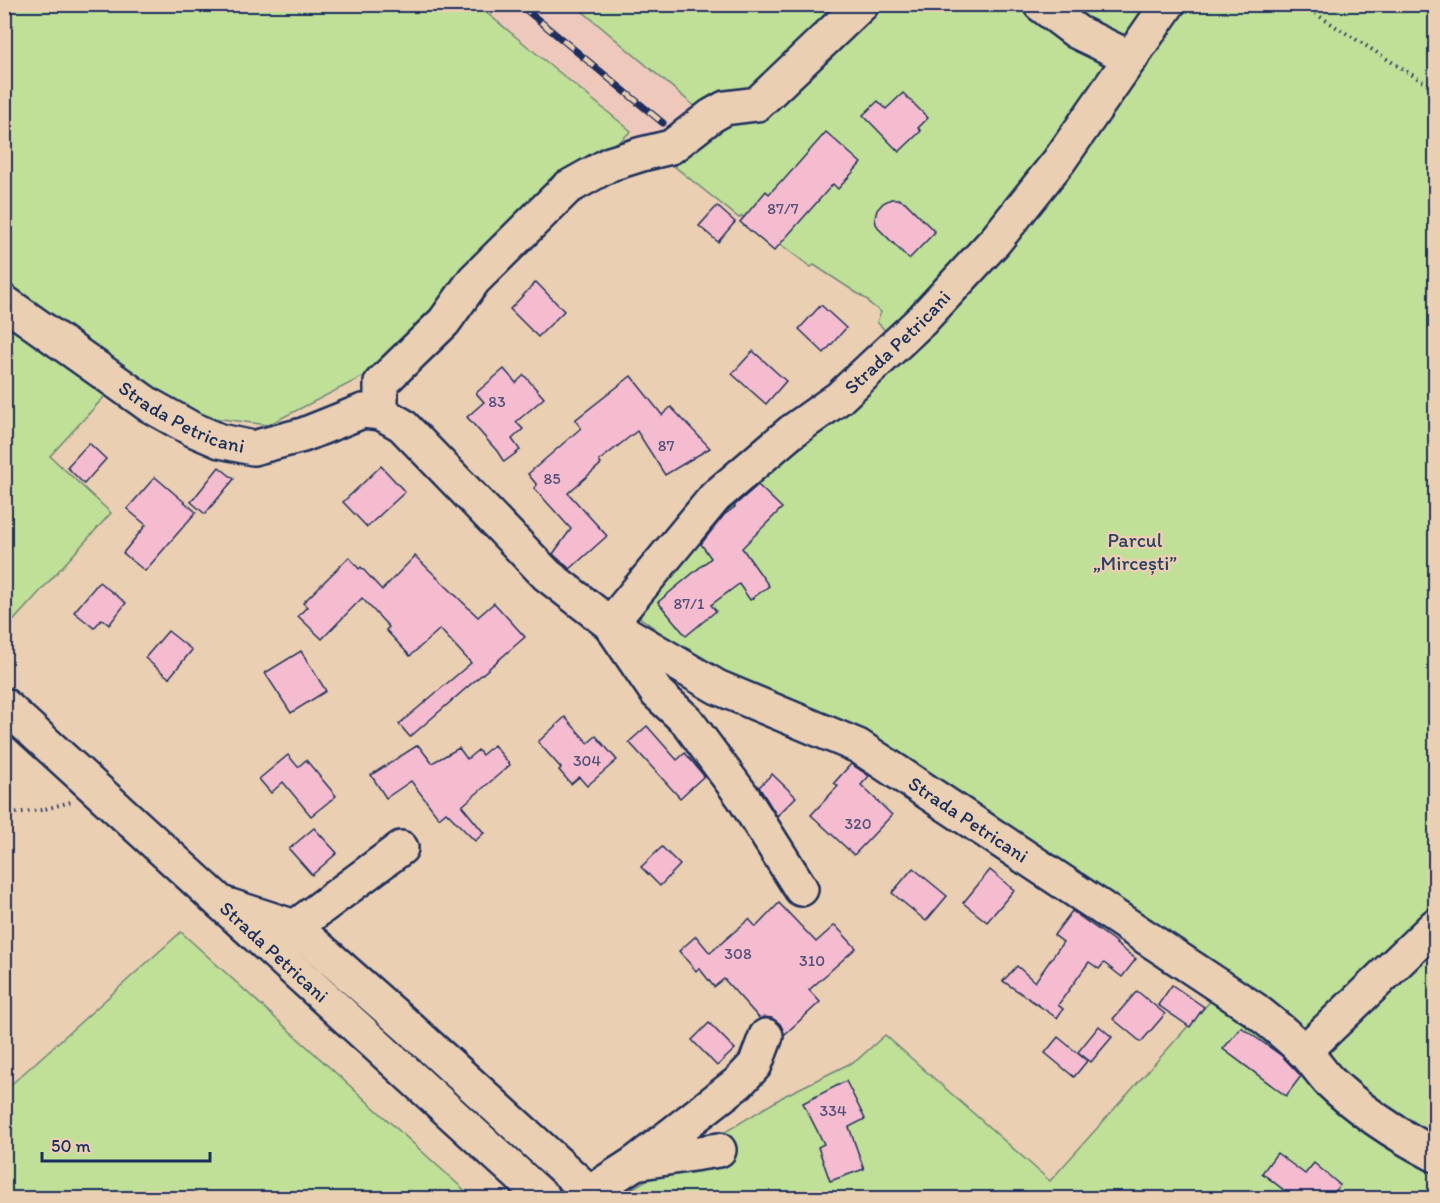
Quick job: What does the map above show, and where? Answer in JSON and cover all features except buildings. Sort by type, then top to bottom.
[{"type":"street","points":[[381,413],[381,383],[444,322],[474,280],[567,188],[610,165],[671,147],[725,108],[757,104],[862,4]]},
{"type":"street","points":[[1040,4],[1077,32],[1131,57]]},
{"type":"street","name":"Strada Petricani","points":[[610,624],[715,497],[791,432],[839,398],[921,321],[995,241],[1059,160],[1168,4]]},
{"type":"street","name":"Strada Petricani","points":[[4,302],[149,405],[192,429],[220,441],[253,448],[303,435],[363,411],[381,413],[402,425],[547,575],[610,624],[717,687],[858,746],[1254,1009],[1304,1052],[1328,1080],[1381,1122],[1436,1155]]},
{"type":"street","name":"Strada Petricani","points":[[610,624],[657,693],[687,722],[744,797],[801,890]]},
{"type":"street","points":[[687,722],[717,687]]},
{"type":"street","name":"Strada Petricani","points":[[4,705],[544,1198]]},
{"type":"street","points":[[295,927],[402,848]]},
{"type":"street","points":[[221,903],[295,927],[406,1025],[589,1197],[738,1083],[755,1065],[766,1036]]},
{"type":"street","points":[[1304,1052],[1436,925]]},
{"type":"street","points":[[635,1163],[719,1150]]},
{"type":"path","points":[[1300,4],[1436,90]]},
{"type":"path","points":[[4,814],[63,805],[99,791]]},
{"type":"shaded area","points":[[477,5],[575,5],[706,116],[674,166]]},
{"type":"green space","points":[[5,5],[477,5],[631,131],[374,371],[268,425],[190,415],[127,372],[50,456],[111,513],[5,630]]},
{"type":"green space","name":"Parcul „Mircești”","points":[[575,5],[1435,5],[1435,1198],[623,1198],[620,1196],[786,1095],[857,1060],[885,1035],[1050,1181],[1231,978],[722,678],[638,616],[635,604],[754,478],[802,447],[908,354],[877,322],[881,312],[869,301],[814,265],[811,267],[742,216],[739,218],[674,166],[706,116]]},
{"type":"green space","points":[[181,932],[473,1198],[5,1198],[5,1090]]},
{"type":"railway","points":[[519,4],[663,123]]}]
